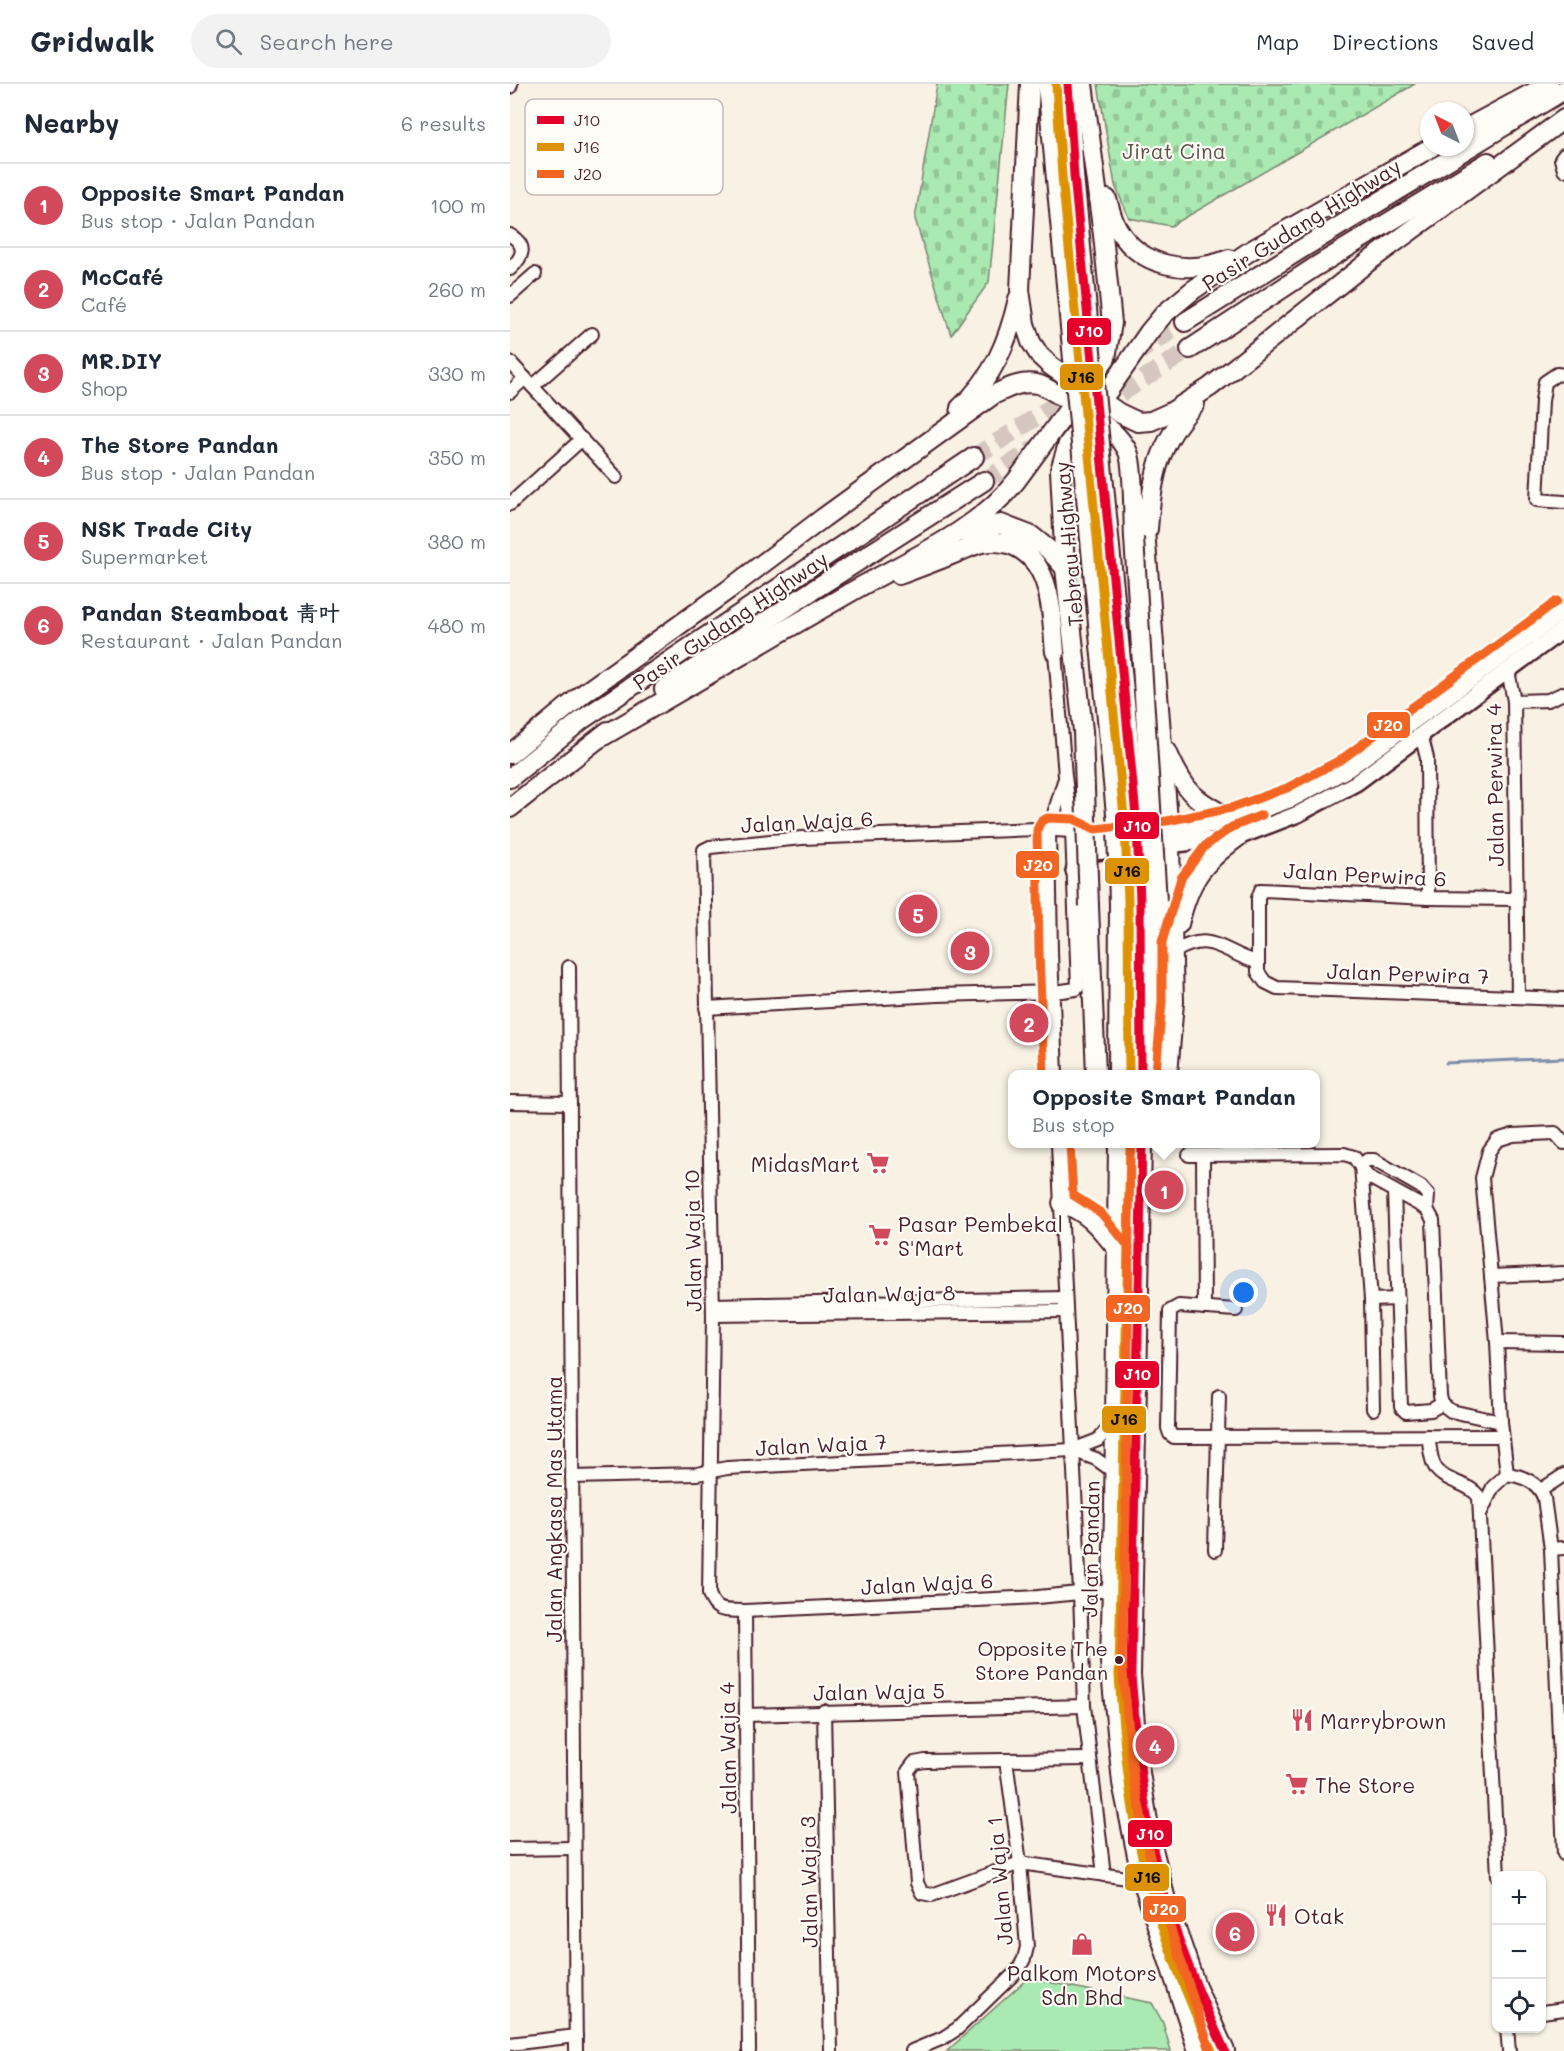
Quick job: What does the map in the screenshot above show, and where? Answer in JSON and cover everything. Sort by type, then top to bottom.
[{"type":"highway","points":[[1030,84],[1020,290],[1025,324],[1031,342],[1040,356],[1051,366],[1119,413],[1138,422],[1151,421],[1171,412],[1210,387],[1368,262],[1564,117]]},
{"type":"highway","points":[[1047,84],[1065,177],[1137,826],[1149,901],[1142,1070]]},
{"type":"highway","points":[[1065,177],[1068,84]]},
{"type":"highway","points":[[600,738],[873,579],[957,533],[1005,494],[1106,358],[1112,323],[1104,235],[1083,84]]},
{"type":"highway","points":[[1474,124],[1549,84]]},
{"type":"highway","name":"Pasir Gudang Highway","points":[[1185,321],[1564,90]]},
{"type":"highway","name":"Pasir Gudang Highway","points":[[1190,349],[1315,267],[1564,117]]},
{"type":"highway","points":[[1096,1070],[1083,731],[1065,568],[1061,478],[1063,456],[1068,444],[1164,314],[1193,290],[1250,251],[1420,154]]},
{"type":"highway","points":[[1093,160],[1117,228],[1125,240],[1145,258],[1176,267],[1197,267],[1220,263],[1250,251]]},
{"type":"highway","name":"Tebrau Highway","points":[[1065,177],[1117,825],[1118,1070]]},
{"type":"highway","points":[[823,518],[974,395],[997,362],[1006,342],[1020,290]]},
{"type":"highway","points":[[510,754],[583,694],[993,395],[1012,386],[1025,383],[1040,384],[1113,433],[1123,443],[1130,459],[1169,839],[1174,1002],[1168,1070]]},
{"type":"highway","points":[[1155,1070],[1158,1019],[1149,901],[1140,543],[1159,458],[1170,435],[1184,415],[1210,387]]},
{"type":"highway","name":"Pasir Gudang Highway","points":[[510,778],[583,718],[974,457]]},
{"type":"highway","name":"Pasir Gudang Highway","points":[[510,808],[682,675],[984,481]]},
{"type":"highway","points":[[957,533],[1001,524],[1032,536],[1048,549],[1065,568]]},
{"type":"highway","points":[[873,579],[899,575],[981,543],[1004,543],[1015,546],[1034,560],[1046,585],[1055,652]]},
{"type":"highway","points":[[1160,736],[1179,778],[1194,797],[1236,828],[1192,882],[1174,947]]},
{"type":"highway","points":[[1108,1148],[1117,1182]]},
{"type":"highway","name":"Jalan Pandan","points":[[1118,1148],[1110,1662],[1122,1783],[1142,1880],[1198,2051]]},
{"type":"highway","name":"Jalan Pandan","points":[[1143,1148],[1131,1674],[1138,1761],[1152,1845],[1166,1900],[1197,1989],[1225,2051]]},
{"type":"highway","points":[[1062,1203],[1078,1209],[1095,1221],[1117,1249]]},
{"type":"main road","points":[[1236,828],[1348,769],[1564,610]]},
{"type":"main road","points":[[1074,870],[1081,856],[1086,853],[1236,828],[1298,814],[1327,800],[1356,783],[1564,629]]},
{"type":"main road","points":[[1072,824],[1088,840],[1169,839]]},
{"type":"street","points":[[510,236],[519,243],[522,249],[521,258],[510,269]]},
{"type":"street","points":[[510,296],[535,274]]},
{"type":"street","points":[[510,392],[529,382],[592,334]]},
{"type":"street","points":[[510,362],[616,477]]},
{"type":"street","points":[[1564,375],[1557,374],[1545,382],[1542,400],[1538,500],[1564,502]]},
{"type":"street","points":[[510,504],[582,440]]},
{"type":"street","points":[[706,1008],[937,995],[1054,992],[1073,990],[1078,987],[1072,824],[1065,776],[1055,652]]},
{"type":"street","name":"Jalan Perwira 4","points":[[1508,671],[1514,701],[1518,996]]},
{"type":"street","points":[[1514,701],[1548,700],[1564,693]]},
{"type":"street","points":[[1421,734],[1427,758],[1428,898]]},
{"type":"street","points":[[1056,1070],[1049,830],[1065,776]]},
{"type":"street","points":[[1055,812],[1062,809],[1072,824]]},
{"type":"street","name":"Jalan Waja 6","points":[[706,1008],[704,850],[710,847],[802,838],[1049,830],[1072,824]]},
{"type":"street","name":"Jalan Perwira 6","points":[[1258,967],[1258,898],[1261,890],[1515,900]]},
{"type":"street","name":"Jalan Perwira 7","points":[[1174,947],[1204,942],[1218,944],[1248,959],[1258,967],[1265,982],[1277,988],[1564,999]]},
{"type":"street","name":"Jalan Angkasa Mas Utama","points":[[569,967],[576,2051]]},
{"type":"street","name":"Jalan Waja 10","points":[[706,1008],[713,1310],[710,1472]]},
{"type":"street","points":[[510,1102],[570,1103]]},
{"type":"street","points":[[1507,1474],[1482,1178],[1489,1151],[1497,1140],[1513,1135],[1555,1133],[1564,1143]]},
{"type":"street","points":[[1058,1148],[1080,1593],[1083,1706],[1104,1875]]},
{"type":"street","points":[[1189,1155],[1344,1154],[1354,1156],[1367,1176],[1427,1209],[1433,1220],[1442,1404],[1451,1411],[1501,1422]]},
{"type":"street","points":[[1203,1155],[1204,1308]]},
{"type":"street","points":[[1361,1165],[1367,1160],[1374,1160],[1421,1187],[1428,1196],[1427,1209]]},
{"type":"street","points":[[1361,1165],[1371,1300],[1373,1409]]},
{"type":"street","points":[[1394,1191],[1401,1409],[1406,1412],[1431,1410],[1442,1404]]},
{"type":"street","points":[[1491,1276],[1564,1273]]},
{"type":"street","points":[[1371,1300],[1398,1299]]},
{"type":"street","name":"Jalan Waja 8","points":[[713,1310],[1065,1304]]},
{"type":"street","points":[[1236,1310],[1179,1306],[1170,1311],[1168,1428],[1174,1437],[1502,1436]]},
{"type":"street","points":[[1497,1342],[1564,1343]]},
{"type":"street","points":[[1215,1550],[1220,1437],[1219,1396]]},
{"type":"street","name":"Jalan Waja 7","points":[[572,1477],[697,1474],[726,1468],[1072,1450],[1098,1440],[1114,1421]]},
{"type":"street","points":[[1428,1436],[1434,1466],[1447,1478],[1474,1490],[1479,1497],[1498,1871]]},
{"type":"street","name":"Jalan Waja 7","points":[[1072,1450],[1096,1459],[1114,1473]]},
{"type":"street","points":[[710,1472],[709,1594],[713,1604],[722,1610],[745,1611]]},
{"type":"street","points":[[1507,1474],[1524,1478],[1541,1490],[1544,1498],[1551,1549],[1564,1854]]},
{"type":"street","points":[[1481,1512],[1493,1487],[1507,1474]]},
{"type":"street","points":[[1541,1490],[1564,1475]]},
{"type":"street","points":[[1551,1549],[1564,1548]]},
{"type":"street","name":"Jalan Waja 6","points":[[745,1611],[1038,1597],[1110,1590]]},
{"type":"street","name":"Jalan Waja 4","points":[[745,1611],[749,2051]]},
{"type":"street","name":"Jalan Waja 5","points":[[747,1715],[1083,1706]]},
{"type":"street","name":"Jalan Waja 3","points":[[824,1712],[831,2051]]},
{"type":"street","points":[[1089,1759],[914,1763],[908,1771],[917,1883],[922,1893],[932,1895],[1020,1863],[1142,1880]]},
{"type":"street","name":"Jalan Waja 1","points":[[912,2051],[943,2038],[957,2029],[1018,1970],[1024,1959],[1026,1947],[1020,1863],[1006,1760]]},
{"type":"street","points":[[510,1849],[574,1848]]},
{"type":"street","points":[[1546,2011],[1564,2009]]},
{"type":"street","points":[[1507,2033],[1509,2051]]},
{"type":"street","points":[[510,2044],[576,2036]]},
{"type":"green space","points":[[937,84],[1009,84],[989,282],[951,335],[915,219]]},
{"type":"green space","name":"Jirat Cina","points":[[1098,84],[1415,84],[1171,226],[1129,218],[1115,185]]},
{"type":"green space","points":[[1028,1978],[1152,2003],[1163,2023],[1171,2051],[947,2051]]},
{"type":"waterway","points":[[1446,1063],[1564,1058]]},
{"type":"tunnel","points":[[974,457],[1185,322]]},
{"type":"tunnel","points":[[984,481],[1190,349]]},
{"type":"transit line","name":"J10","points":[[1068,84],[1074,175],[1137,826],[1141,1070]]},
{"type":"transit line","name":"J16","points":[[1056,85],[1062,176],[1125,827],[1129,1070]]},
{"type":"transit line","name":"J20","points":[[1044,1070],[1037,830],[1041,821],[1048,818],[1074,819],[1095,829],[1167,821],[1231,808],[1287,788],[1342,759],[1557,601]]},
{"type":"transit line","name":"J20","points":[[1156,1070],[1162,1002],[1162,942],[1181,878],[1205,846],[1232,827],[1262,815]]},
{"type":"transit line","name":"J20","points":[[1070,1148],[1073,1195],[1101,1213],[1129,1247],[1122,1662],[1134,1781],[1154,1877],[1209,2047]]},
{"type":"transit line","name":"J16","points":[[1130,1148],[1119,1675],[1124,1740],[1136,1827],[1153,1900],[1180,1977],[1212,2051]]},
{"type":"transit line","name":"J20","points":[[1128,1288],[1132,1148]]},
{"type":"transit line","name":"J10","points":[[1142,1148],[1131,1675],[1139,1760],[1158,1871],[1182,1950],[1225,2051]]},
{"type":"place","name":"NSK Trade City","points":[[918,914]]},
{"type":"place","name":"MR.DIY","points":[[970,951]]},
{"type":"place","name":"McCafé","points":[[1029,1023]]},
{"type":"place","name":"MidasMart","points":[[878,1163]]},
{"type":"place","name":"Opposite Smart Pandan","points":[[1164,1190]]},
{"type":"place","name":"Pasar Pembekal S'Mart","points":[[880,1235]]},
{"type":"place","name":"Opposite The Store Pandan","points":[[1119,1660]]},
{"type":"place","name":"Marrybrown","points":[[1302,1720]]},
{"type":"place","name":"The Store Pandan","points":[[1155,1745]]},
{"type":"place","name":"The Store","points":[[1297,1784]]},
{"type":"place","name":"Otak","points":[[1276,1915]]},
{"type":"place","name":"Pandan Steamboat 青叶","points":[[1235,1932]]},
{"type":"place","name":"Palkom Motors Sdn Bhd","points":[[1082,1944]]}]
